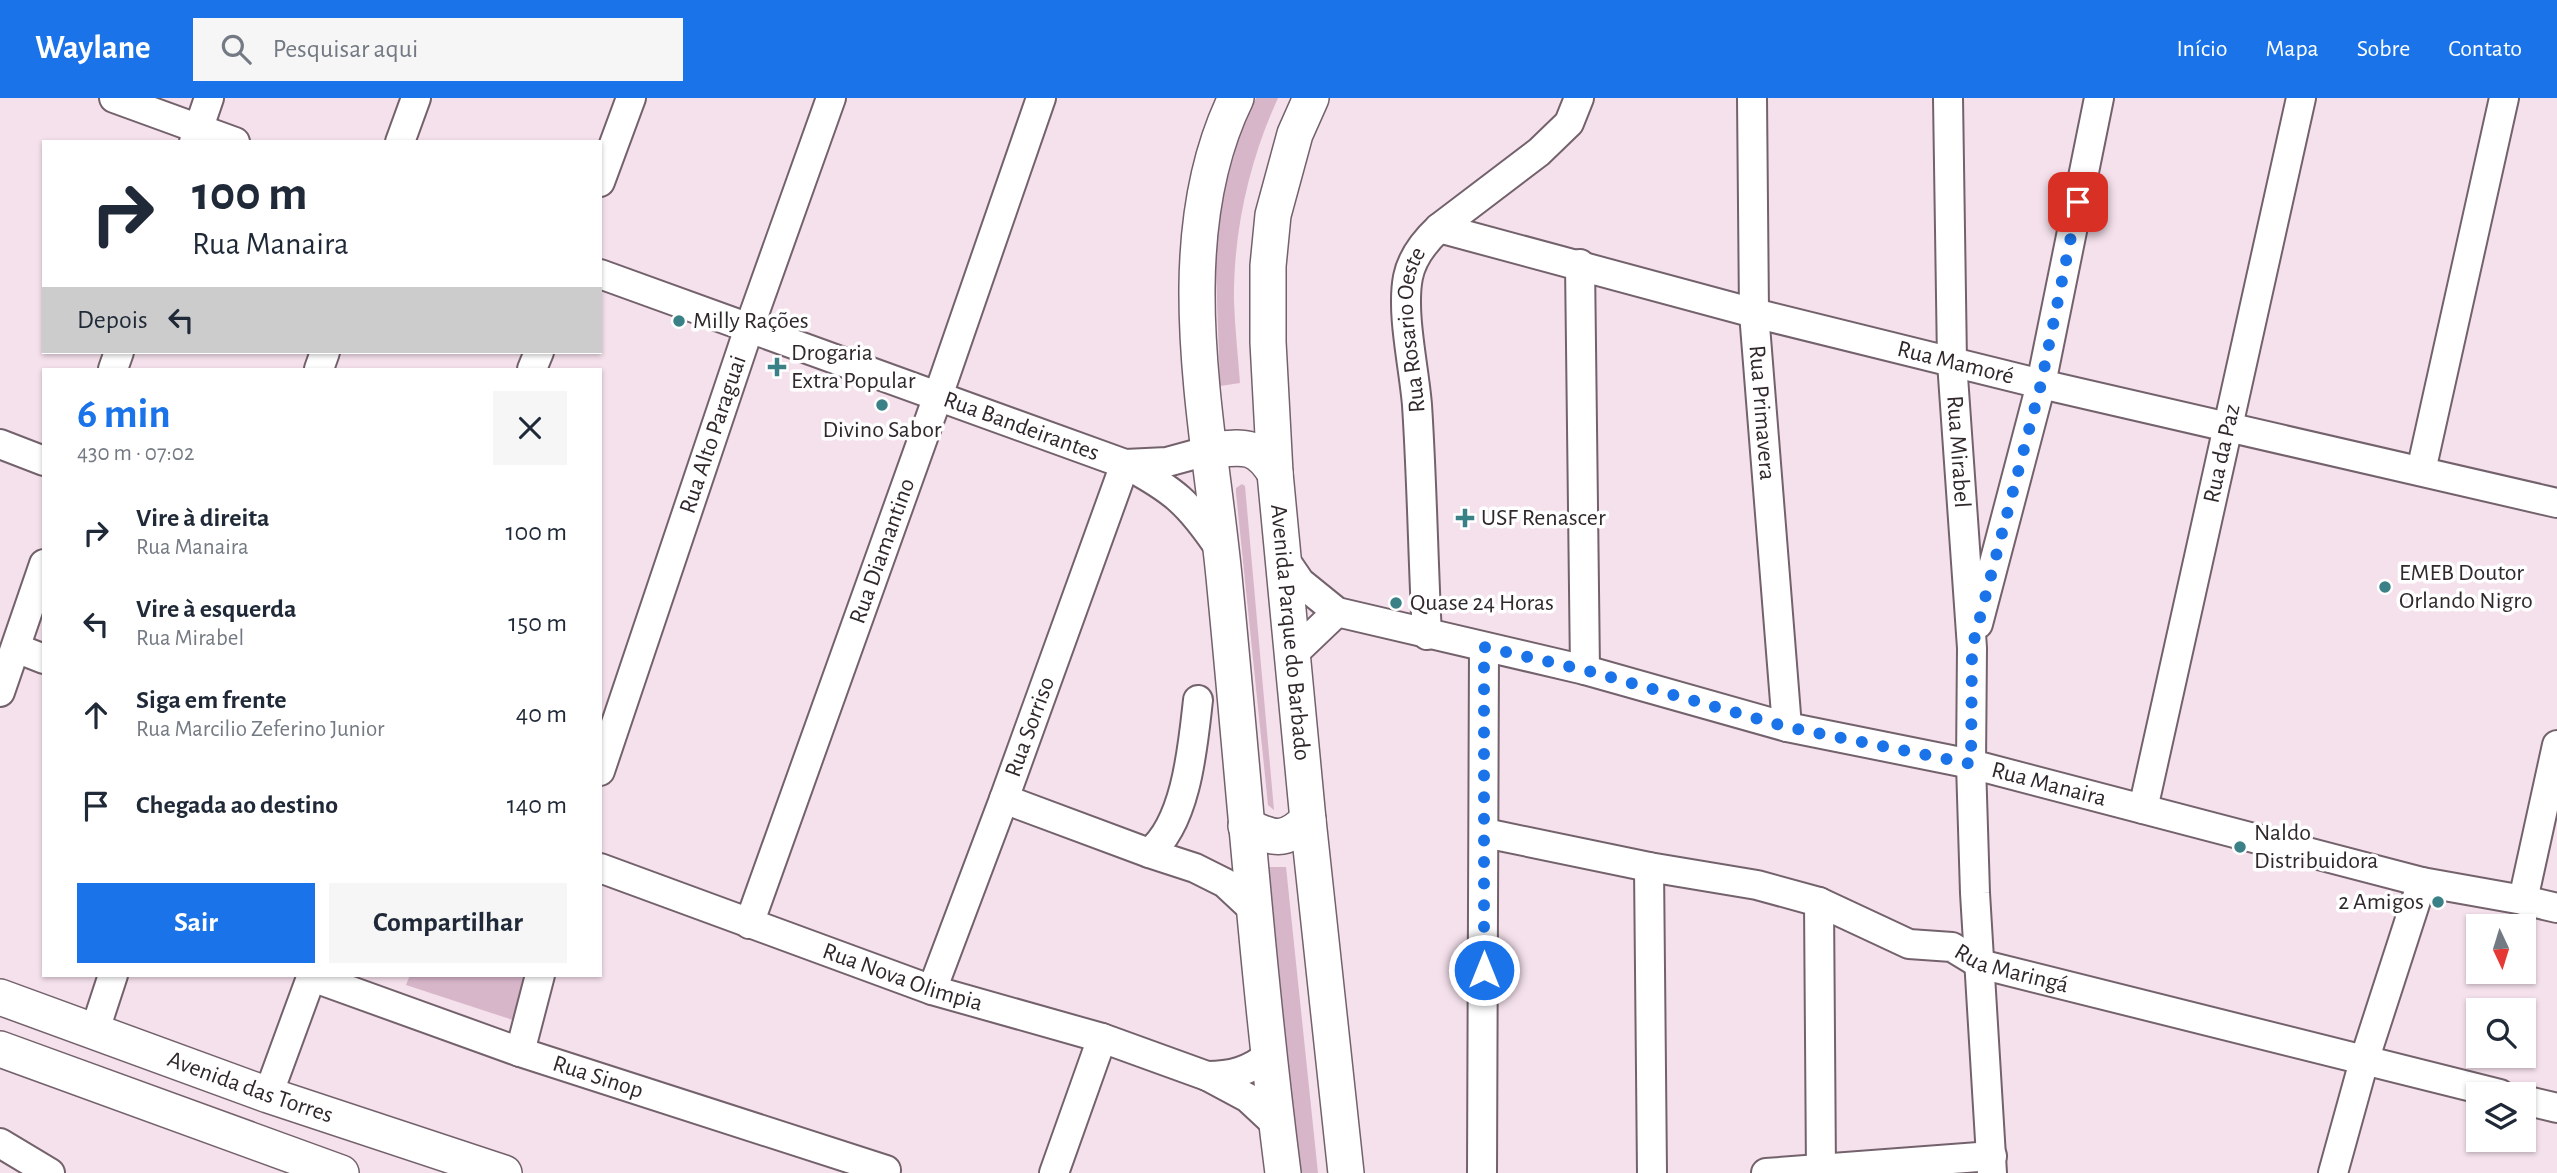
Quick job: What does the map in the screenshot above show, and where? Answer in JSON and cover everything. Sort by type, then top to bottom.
[{"type":"main road","points":[[1236,98],[1226,118],[1214,162],[1198,241],[1197,307],[1203,393],[1222,552],[1246,835],[1283,1173]]},
{"type":"main road","name":"Avenida Parque do Barbado","points":[[1311,98],[1294,134],[1273,215],[1269,254],[1268,342],[1275,472],[1307,820],[1346,1173]]},
{"type":"main road","points":[[1211,450],[1229,448],[1256,451],[1264,456],[1275,472]]},
{"type":"main road","points":[[1246,835],[1284,837],[1294,833],[1307,820]]},
{"type":"main road","name":"Avenida das Torres","points":[[0,997],[268,1096],[503,1173]]},
{"type":"main road","name":"Avenida das Torres","points":[[0,1049],[341,1173]]},
{"type":"main road","points":[[159,1107],[162,1090],[170,1077],[186,1072],[205,1072]]},
{"type":"street","points":[[114,98],[196,135],[224,140]]},
{"type":"street","points":[[196,135],[209,98]]},
{"type":"street","points":[[401,140],[416,98]]},
{"type":"street","points":[[602,177],[631,98]]},
{"type":"street","name":"Rua Alto Paraguai","points":[[602,765],[749,328],[831,98]]},
{"type":"street","name":"Rua Diamantino","points":[[749,924],[938,396],[1041,98]]},
{"type":"street","name":"Rua Rosario Oeste","points":[[1427,635],[1417,404],[1407,292],[1412,263],[1429,237],[1439,228],[1539,152],[1569,123],[1579,98]]},
{"type":"street","name":"Rua Primavera","points":[[1752,98],[1754,313],[1787,727]]},
{"type":"street","name":"Rua Mirabel","points":[[1948,98],[1952,362],[1972,648],[1971,764],[1992,1164]]},
{"type":"street","points":[[1972,648],[2041,384],[2099,98]]},
{"type":"street","name":"Rua da Paz","points":[[2143,809],[2301,98]]},
{"type":"street","points":[[2421,471],[2504,98]]},
{"type":"street","name":"Rua Mamoré","points":[[1439,228],[1754,313],[2041,384],[2557,503]]},
{"type":"street","points":[[1580,264],[1585,670]]},
{"type":"street","name":"Rua Bandeirantes","points":[[602,275],[1125,464],[1164,485],[1184,502],[1222,552]]},
{"type":"street","points":[[0,444],[42,460]]},
{"type":"street","name":"Rua Bandeirantes","points":[[1125,464],[1167,462],[1211,450]]},
{"type":"street","name":"Rua Sorriso","points":[[932,990],[1125,464]]},
{"type":"street","name":"Rua Manaira","points":[[1285,560],[1300,582],[1337,612],[1585,670],[1787,727],[1971,764],[2422,882],[2557,908]]},
{"type":"street","points":[[0,692],[42,570]]},
{"type":"street","points":[[1293,654],[1337,612]]},
{"type":"street","points":[[1482,1173],[1484,647]]},
{"type":"street","points":[[16,648],[42,658]]},
{"type":"street","points":[[1150,853],[1161,844],[1181,799],[1192,758],[1198,700]]},
{"type":"street","points":[[2523,900],[2557,745]]},
{"type":"street","points":[[1004,799],[1195,868],[1231,887],[1255,911]]},
{"type":"street","name":"Rua Maringá","points":[[1485,833],[1649,867],[1757,885],[1819,902],[1909,944],[1952,947],[1980,964],[2466,1086]]},
{"type":"street","points":[[1195,868],[1223,863],[1246,835]]},
{"type":"street","points":[[1649,867],[1652,1173]]},
{"type":"street","name":"Rua Nova Olimpia","points":[[602,869],[932,990],[1101,1038],[1207,1076],[1248,1098],[1277,1125]]},
{"type":"street","points":[[2333,1173],[2364,1060],[2422,882]]},
{"type":"street","points":[[1819,902],[1821,1172]]},
{"type":"street","points":[[94,1032],[113,977]]},
{"type":"street","points":[[268,1096],[312,977]]},
{"type":"street","name":"Rua Sinop","points":[[315,977],[520,1052],[886,1170]]},
{"type":"street","points":[[520,1052],[539,977]]},
{"type":"street","points":[[1054,1173],[1101,1038]]},
{"type":"street","name":"Rua Nova Olimpia","points":[[1207,1076],[1227,1076],[1244,1071],[1269,1055]]},
{"type":"street","points":[[2536,1103],[2557,1108]]},
{"type":"street","points":[[0,1143],[50,1173]]},
{"type":"street","points":[[1766,1173],[1992,1164]]},
{"type":"shaded area","points":[[1256,98],[1278,98],[1251,172],[1236,250],[1234,302],[1240,383],[1220,386],[1215,244],[1226,184],[1241,129]]},
{"type":"shaded area","points":[[1242,484],[1245,486],[1274,810],[1268,805],[1236,493],[1236,488]]},
{"type":"shaded area","points":[[1269,867],[1286,867],[1318,1173],[1299,1173]]},
{"type":"shaded area","points":[[409,977],[531,977],[519,1022],[406,985]]},
{"type":"place","name":"Milly Rações","points":[[679,321]]},
{"type":"place","name":"Drogaria Extra Popular","points":[[777,367]]},
{"type":"place","name":"Divino Sabor","points":[[882,405]]},
{"type":"place","name":"USF Renascer","points":[[1465,518]]},
{"type":"place","name":"EMEB Doutor Orlando Nigro","points":[[2385,587]]},
{"type":"place","name":"Quase 24 Horas","points":[[1396,603]]},
{"type":"place","name":"Naldo Distribuidora","points":[[2240,847]]},
{"type":"place","name":"2 Amigos","points":[[2438,902]]},
{"type":"route","points":[[1484,970],[1484,647],[1585,670],[1787,727],[1971,764],[1972,648],[2041,384],[2078,202]]}]
